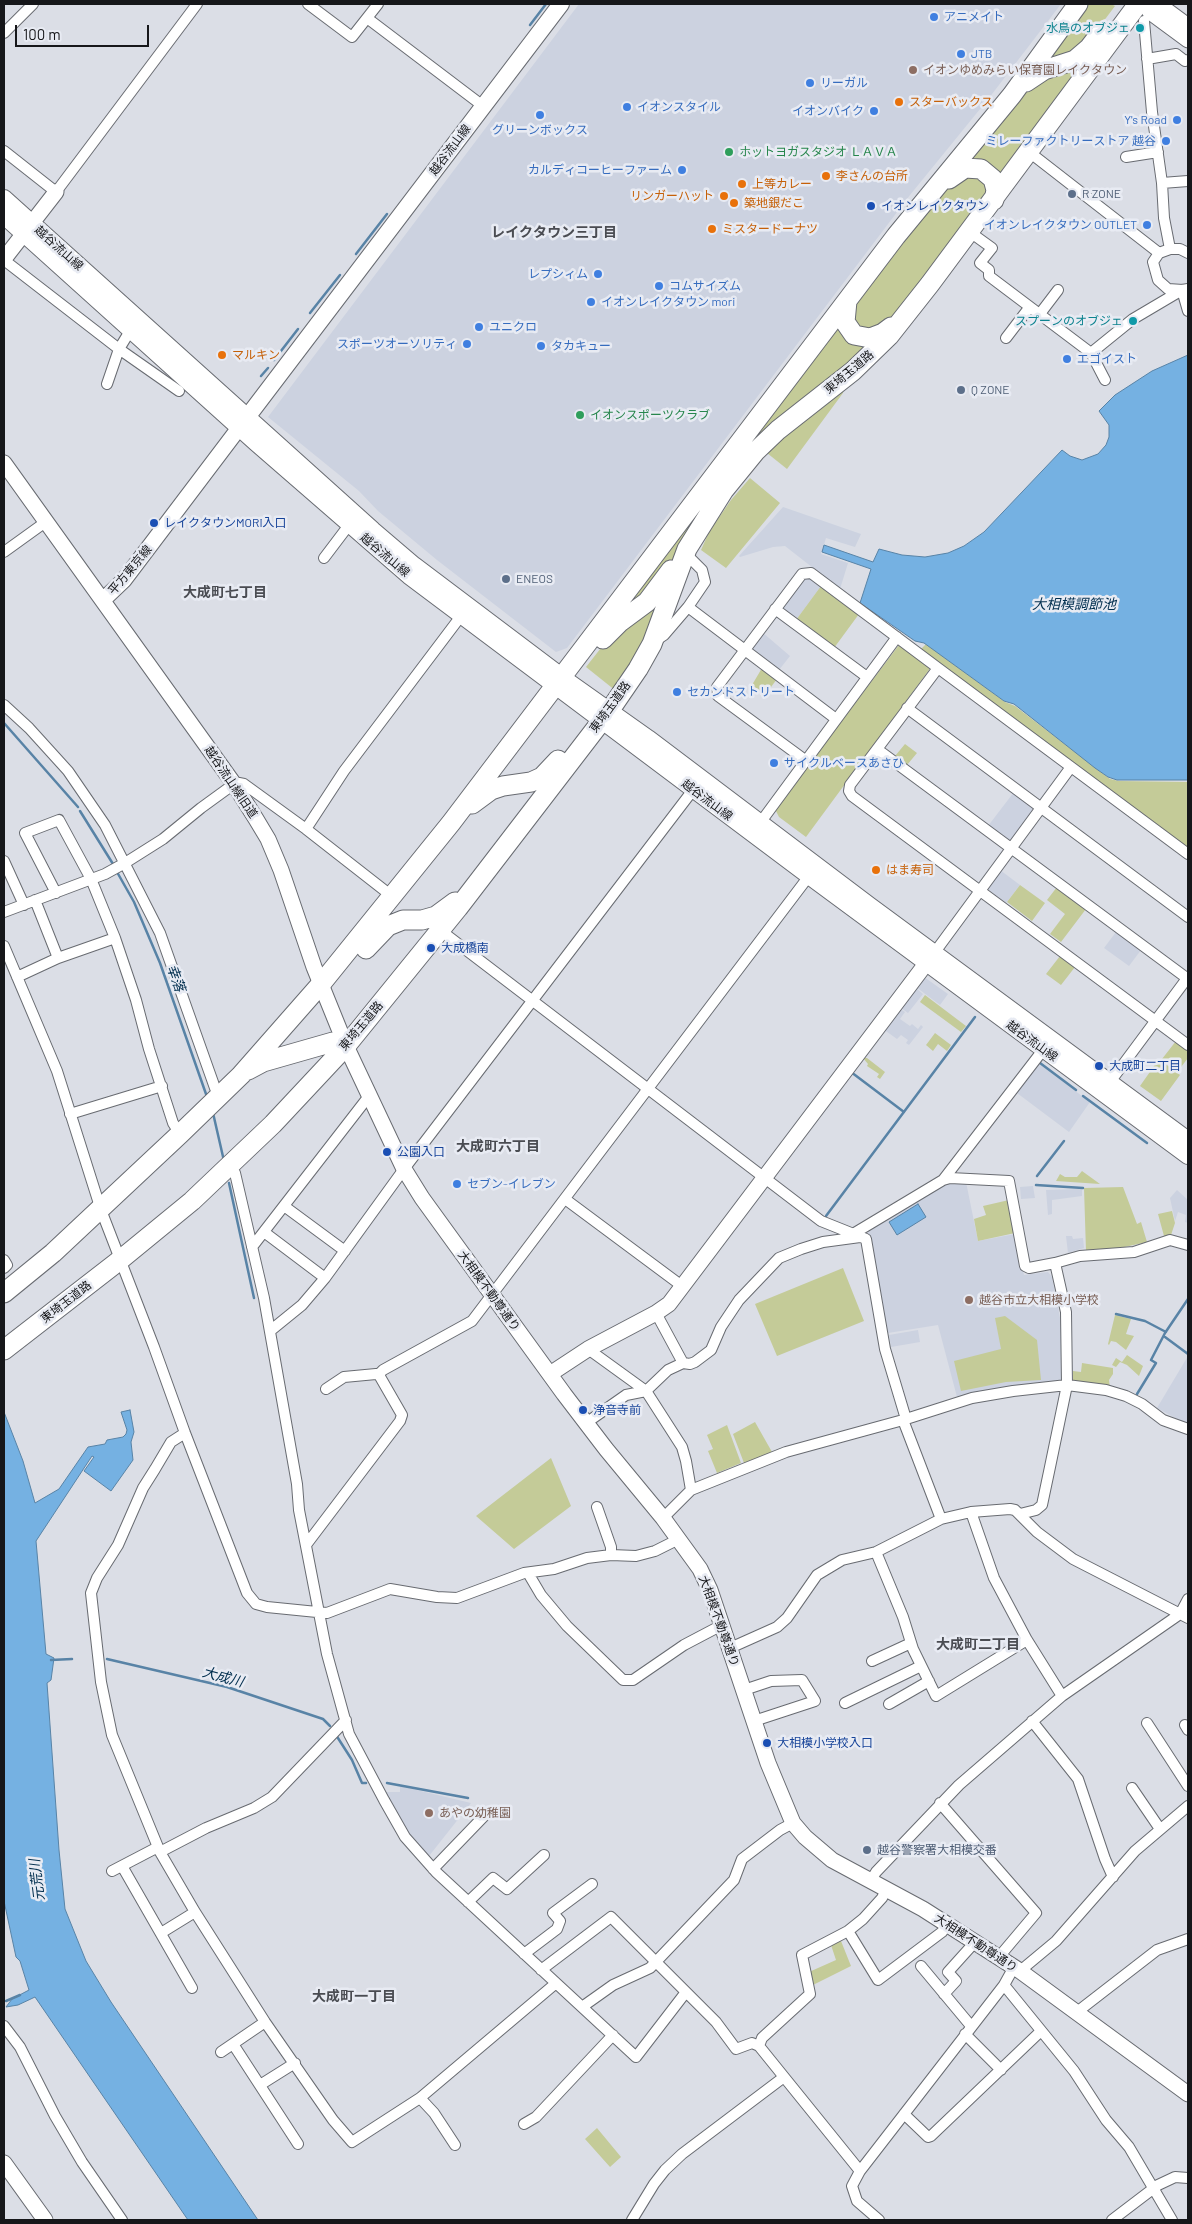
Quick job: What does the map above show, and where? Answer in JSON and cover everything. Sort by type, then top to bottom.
[{"type":"highway","points":[[4,1293],[101,1210],[220,1096],[321,984],[394,897],[562,681],[847,300],[918,209],[1012,95],[1078,4]]},
{"type":"highway","points":[[1012,95],[1036,74],[1082,56],[1121,8],[1130,4]]},
{"type":"highway","name":"東埼玉道路","points":[[7,1348],[192,1201],[230,1167],[273,1124],[346,1046],[440,930],[638,669],[652,644],[687,549],[724,490],[755,452],[790,420],[831,389],[871,354],[920,298],[1141,12]]},
{"type":"highway","points":[[918,209],[932,199],[958,171],[970,167],[981,168],[990,175],[996,190],[994,200]]},
{"type":"highway","points":[[847,300],[844,315],[847,327],[854,335],[864,338],[883,334],[920,298]]},
{"type":"highway","points":[[562,681],[607,634],[654,594],[687,549]]},
{"type":"highway","points":[[451,823],[481,796],[491,790],[503,786],[525,784],[542,777],[602,716]]},
{"type":"highway","points":[[321,984],[341,977],[374,938],[388,926],[403,920],[422,920],[436,916],[448,908],[480,878]]},
{"type":"highway","points":[[240,1075],[263,1062],[324,1044],[333,1042],[346,1046]]},
{"type":"main road","name":"越谷流山線","points":[[243,422],[561,4]]},
{"type":"main road","name":"越谷流山線","points":[[4,198],[27,228],[130,331],[372,530],[562,681],[693,790],[808,876],[930,957],[1110,1082],[1188,1140]]},
{"type":"main road","name":"越谷流山線","points":[[4,216],[27,228],[243,422],[349,525],[461,616],[562,681]]},
{"type":"main road","name":"越谷流山線","points":[[602,716],[760,823],[1044,1050],[1188,1156]]},
{"type":"street","points":[[4,33],[34,4]]},
{"type":"street","points":[[179,391],[119,348],[4,260],[197,4]]},
{"type":"street","points":[[308,4],[322,8],[352,37],[378,4]]},
{"type":"street","points":[[1145,4],[1150,12],[1188,40]]},
{"type":"street","points":[[1158,4],[1188,26]]},
{"type":"street","points":[[1141,12],[1162,183],[1164,218],[1170,249]]},
{"type":"street","points":[[367,18],[483,106]]},
{"type":"street","points":[[1147,59],[1176,54],[1185,61],[1188,60]]},
{"type":"street","points":[[4,151],[56,192]]},
{"type":"street","points":[[1126,157],[1158,152]]},
{"type":"street","points":[[1033,155],[1159,253]]},
{"type":"street","points":[[1162,183],[1188,181]]},
{"type":"street","points":[[974,235],[992,248],[980,263],[989,270],[984,277],[1091,353],[1105,380]]},
{"type":"street","points":[[1186,289],[1168,289],[1158,280],[1153,262],[1159,253],[1170,249],[1180,249],[1188,253]]},
{"type":"street","points":[[1186,289],[1188,311]]},
{"type":"street","points":[[1091,353],[1133,319],[1186,289]]},
{"type":"street","points":[[1039,315],[1058,290]]},
{"type":"street","points":[[1006,338],[1029,308]]},
{"type":"street","points":[[107,384],[119,348],[130,331]]},
{"type":"street","name":"平方東京線","points":[[4,463],[103,600],[124,580],[243,422]]},
{"type":"street","points":[[4,552],[47,521]]},
{"type":"street","points":[[324,558],[349,525]]},
{"type":"street","points":[[652,644],[664,635],[688,607],[705,582],[702,570],[690,558],[687,549]]},
{"type":"street","points":[[805,760],[718,696],[717,687],[802,574],[811,573],[1188,854]]},
{"type":"street","name":"越谷流山線旧道","points":[[103,600],[234,784],[268,839],[321,984]]},
{"type":"street","points":[[688,607],[836,719]]},
{"type":"street","points":[[775,609],[867,677]]},
{"type":"street","points":[[306,829],[344,771],[461,616]]},
{"type":"street","points":[[760,823],[897,637]]},
{"type":"street","points":[[938,668],[850,785],[849,791],[852,796],[1188,1045]]},
{"type":"street","points":[[4,705],[29,728],[68,771],[105,825],[166,948],[215,1088],[220,1096]]},
{"type":"street","points":[[907,708],[1188,916]]},
{"type":"street","points":[[877,749],[1188,978],[1110,1082]]},
{"type":"street","points":[[550,1374],[588,1348],[666,1307],[1012,849],[1071,767]]},
{"type":"street","points":[[4,912],[126,864],[163,839],[234,784],[244,784],[394,897]]},
{"type":"street","points":[[270,1331],[302,1305],[325,1278],[404,1169],[693,790]]},
{"type":"street","points":[[56,892],[25,833],[59,820],[91,879],[115,938],[173,1123],[180,1134]]},
{"type":"street","points":[[4,861],[24,905]]},
{"type":"street","points":[[326,1389],[344,1377],[378,1375],[383,1370],[472,1321],[808,876]]},
{"type":"street","points":[[35,900],[58,958]]},
{"type":"street","points":[[440,930],[821,1221],[866,1239],[870,1252],[885,1349],[905,1420],[941,1518]]},
{"type":"street","points":[[17,977],[58,958],[115,938]]},
{"type":"street","points":[[4,946],[57,1071],[101,1210],[185,1433],[250,1598],[256,1604],[267,1607],[326,1613],[390,1589],[437,1597],[463,1597],[528,1573],[554,1569],[587,1558],[611,1555],[636,1556],[655,1551],[679,1539]]},
{"type":"street","name":"大相模不動尊通り","points":[[321,984],[369,1096],[404,1169],[422,1198],[586,1422],[690,1552],[706,1583],[722,1625],[768,1763],[793,1823],[805,1837],[832,1860],[947,1924],[1017,1969],[1188,2094]]},
{"type":"street","points":[[943,1180],[1044,1050]]},
{"type":"street","points":[[70,1114],[162,1086]]},
{"type":"street","points":[[252,1247],[369,1096]]},
{"type":"street","points":[[230,1167],[235,1173],[270,1331],[318,1613],[350,1734],[405,1837],[433,1869],[636,2057],[686,1992]]},
{"type":"street","points":[[586,1422],[626,1395],[646,1391],[668,1370],[683,1363],[690,1364],[696,1362],[711,1350],[721,1327],[739,1300],[779,1258],[823,1242],[858,1235],[943,1180],[950,1178],[1009,1181],[1025,1266],[1030,1268],[1080,1256],[1134,1252],[1170,1240],[1188,1245]]},
{"type":"street","points":[[565,1199],[682,1286]]},
{"type":"street","points":[[284,1206],[345,1251]]},
{"type":"street","points":[[264,1232],[325,1278]]},
{"type":"street","points":[[4,1260],[7,1265],[4,1268]]},
{"type":"street","points":[[1020,1514],[1036,1510],[1042,1505],[1068,1384],[1066,1312],[1055,1263]]},
{"type":"street","points":[[656,1313],[683,1363]]},
{"type":"street","points":[[588,1348],[646,1391],[682,1447],[691,1490]]},
{"type":"street","points":[[306,1545],[400,1421],[402,1415],[378,1375]]},
{"type":"street","points":[[663,1518],[691,1490],[786,1452],[905,1420],[972,1398],[1068,1384],[1126,1396],[1142,1404],[1164,1420],[1188,1429]]},
{"type":"street","points":[[185,1433],[171,1442],[154,1469],[143,1488],[118,1545],[97,1578],[91,1593],[101,1682],[112,1735],[159,1850],[195,1912],[265,2022],[333,2120],[352,2142],[420,2098],[555,1984]]},
{"type":"street","points":[[597,1507],[611,1547],[611,1555]]},
{"type":"street","points":[[730,1648],[777,1627],[787,1618],[816,1575],[842,1560],[876,1552],[941,1518],[971,1512],[1010,1509],[1020,1514],[1037,1532],[1073,1559],[1184,1616]]},
{"type":"street","points":[[971,1512],[994,1578],[1027,1640],[1062,1696]]},
{"type":"street","points":[[876,1552],[903,1617],[911,1643],[936,1696],[1027,1640]]},
{"type":"street","points":[[528,1573],[542,1595],[567,1626],[623,1680],[633,1680],[684,1645],[722,1625]]},
{"type":"street","points":[[870,1882],[876,1872],[959,1785],[1062,1696],[1184,1616],[1188,1600]]},
{"type":"street","points":[[872,1661],[911,1643]]},
{"type":"street","points":[[845,1703],[921,1666]]},
{"type":"street","points":[[744,1690],[771,1681],[802,1680],[815,1701],[754,1721]]},
{"type":"street","points":[[888,1704],[928,1681]]},
{"type":"street","points":[[112,1871],[272,1797],[346,1720]]},
{"type":"street","points":[[1032,1721],[1078,1779],[1113,1877]]},
{"type":"street","points":[[1147,1723],[1188,1786]]},
{"type":"street","points":[[1132,1788],[1160,1829]]},
{"type":"street","points":[[940,1803],[1036,1913],[998,1958]]},
{"type":"street","points":[[879,2220],[857,2201],[852,2186],[860,2172],[1017,1969],[1056,1941],[1135,1851],[1188,1806]]},
{"type":"street","points":[[433,1869],[487,1813]]},
{"type":"street","points":[[582,2007],[613,1985],[650,1968],[734,1880],[742,1859],[780,1830],[793,1823]]},
{"type":"street","points":[[468,1902],[493,1878],[507,1889],[544,1855]]},
{"type":"street","points":[[122,1866],[192,1988]]},
{"type":"street","points":[[524,1954],[557,1929],[560,1921],[553,1912],[592,1884]]},
{"type":"street","points":[[759,2046],[762,2038],[810,1994],[802,1955],[848,1931],[863,1919],[882,1898],[886,1890]]},
{"type":"street","points":[[160,1933],[195,1912]]},
{"type":"street","points":[[541,1970],[611,1917],[716,2022],[736,2049],[752,2043],[759,2046],[860,2172]]},
{"type":"street","points":[[848,1931],[878,1980],[942,1932],[947,1924]]},
{"type":"street","points":[[1077,2012],[1157,1950],[1188,1939]]},
{"type":"street","points":[[944,1994],[956,1981],[948,1972],[975,1942]]},
{"type":"street","points":[[921,1966],[944,1994],[968,2030],[1001,2070]]},
{"type":"street","points":[[1004,1985],[1074,2071],[1106,2120],[1129,2148],[1172,2220]]},
{"type":"street","points":[[221,2052],[265,2022]]},
{"type":"street","points":[[4,2026],[20,2047],[73,2147],[122,2220]]},
{"type":"street","points":[[904,2114],[928,2137],[931,2136],[1041,2031]]},
{"type":"street","points":[[524,2124],[536,2117],[613,2035]]},
{"type":"street","points":[[233,2044],[298,2144]]},
{"type":"street","points":[[260,2085],[295,2063]]},
{"type":"street","points":[[632,2220],[654,2184],[665,2170],[682,2154],[784,2077]]},
{"type":"street","points":[[420,2098],[434,2113],[455,2145]]},
{"type":"street","points":[[4,2163],[45,2220]]},
{"type":"street","points":[[1112,2220],[1153,2188],[1176,2177],[1188,2178]]},
{"type":"shaded area","name":"イオンレイクタウン mori","points":[[579,4],[1061,4],[989,98],[910,195],[567,648],[556,652],[437,560],[378,511],[359,491],[268,417]]},
{"type":"shaded area","points":[[783,507],[861,534],[855,547],[826,538],[821,554],[848,563],[840,589],[785,546],[773,547],[739,556]]},
{"type":"shaded area","points":[[809,576],[821,586],[796,620],[783,611],[783,605],[804,577]]},
{"type":"shaded area","points":[[762,632],[790,656],[779,670],[754,652],[752,646]]},
{"type":"shaded area","points":[[1014,792],[1033,805],[1034,812],[1013,840],[1008,841],[988,826]]},
{"type":"shaded area","points":[[1000,870],[1020,885],[1006,903],[989,890],[989,885]]},
{"type":"shaded area","points":[[1116,932],[1141,950],[1129,966],[1104,948]]},
{"type":"shaded area","points":[[924,977],[948,994],[940,1005],[916,987]]},
{"type":"shaded area","points":[[916,988],[923,994],[908,1013],[901,1008]]},
{"type":"shaded area","points":[[899,1008],[905,1012],[900,1019],[918,1029],[921,1025],[923,1027],[909,1045],[906,1043],[908,1040],[901,1035],[897,1039],[883,1029]]},
{"type":"shaded area","points":[[1039,1064],[1090,1102],[1069,1132],[1017,1093]]},
{"type":"shaded area","name":"越谷市立大相模小学校","points":[[948,1181],[966,1182],[978,1241],[1015,1234],[1024,1275],[1048,1272],[1052,1277],[1061,1323],[1064,1377],[1059,1383],[1010,1386],[957,1397],[938,1325],[888,1333],[868,1232],[870,1228]]},
{"type":"shaded area","points":[[1033,1186],[1035,1198],[1021,1199],[1020,1187]]},
{"type":"shaded area","points":[[1082,1189],[1082,1196],[1052,1200],[1052,1214],[1048,1215],[1046,1190]]},
{"type":"shaded area","points":[[1177,1190],[1188,1200],[1188,1223],[1185,1222],[1186,1215],[1178,1212],[1175,1221],[1170,1198]]},
{"type":"shaded area","points":[[1066,1236],[1072,1236],[1073,1239],[1083,1238],[1084,1248],[1068,1253]]},
{"type":"shaded area","points":[[918,1330],[920,1342],[891,1347],[889,1335]]},
{"type":"shaded area","points":[[1188,1356],[1188,1425],[1157,1408]]},
{"type":"shaded area","name":"あやの幼稚園","points":[[400,1786],[471,1803],[429,1856],[401,1824],[386,1792],[400,1792]]},
{"type":"green space","points":[[1083,4],[1111,4],[1115,6],[1085,46],[1047,63]]},
{"type":"green space","points":[[1088,56],[1001,183],[965,160],[1033,80]]},
{"type":"green space","points":[[984,176],[989,195],[887,324],[872,331],[854,328],[853,302],[955,178]]},
{"type":"green space","points":[[839,320],[878,342],[792,411],[690,535],[650,592],[617,619]]},
{"type":"green space","points":[[844,388],[843,393],[787,469],[767,453],[805,419]]},
{"type":"green space","points":[[750,478],[780,503],[726,568],[701,550],[709,532],[731,500]]},
{"type":"green space","points":[[668,581],[648,639],[616,691],[586,667],[608,639]]},
{"type":"green space","points":[[821,586],[859,614],[834,648],[796,620]]},
{"type":"green space","points":[[926,644],[1005,702],[1015,706],[1110,779],[1119,781],[1188,782],[1188,848],[921,649]]},
{"type":"green space","points":[[899,645],[929,665],[929,670],[806,837],[779,817],[775,809]]},
{"type":"green space","points":[[762,668],[777,679],[765,695],[752,685]]},
{"type":"green space","points":[[905,744],[917,753],[907,765],[895,756]]},
{"type":"green space","points":[[1020,885],[1045,903],[1032,921],[1007,902]]},
{"type":"green space","points":[[1057,887],[1086,909],[1061,942],[1050,934],[1065,914],[1047,900]]},
{"type":"green space","points":[[1060,956],[1075,967],[1061,985],[1046,974]]},
{"type":"green space","points":[[925,995],[966,1026],[961,1032],[920,1002]]},
{"type":"green space","points":[[935,1033],[951,1045],[947,1051],[938,1044],[933,1051],[926,1045]]},
{"type":"green space","points":[[1176,1041],[1188,1050],[1188,1058],[1178,1071],[1162,1059]]},
{"type":"green space","points":[[863,1058],[867,1058],[885,1072],[880,1079],[877,1077],[879,1074],[867,1066],[868,1064]]},
{"type":"green space","points":[[1159,1059],[1180,1075],[1161,1101],[1140,1086]]},
{"type":"green space","points":[[1082,1171],[1100,1184],[1056,1181],[1060,1174],[1065,1177],[1077,1177]]},
{"type":"green space","points":[[1123,1187],[1137,1224],[1141,1222],[1147,1242],[1111,1250],[1086,1251],[1084,1188]]},
{"type":"green space","points":[[1009,1200],[1015,1233],[978,1241],[974,1219],[986,1215],[983,1206]]},
{"type":"green space","points":[[1172,1211],[1175,1223],[1171,1235],[1164,1236],[1158,1214]]},
{"type":"green space","points":[[843,1268],[864,1321],[777,1356],[755,1304]]},
{"type":"green space","points":[[1115,1315],[1131,1319],[1126,1334],[1134,1336],[1126,1350],[1116,1342],[1111,1341],[1108,1344]]},
{"type":"green space","points":[[1005,1316],[1037,1340],[1041,1380],[1006,1382],[961,1391],[954,1361],[1001,1349],[995,1318]]},
{"type":"green space","points":[[1127,1355],[1143,1366],[1139,1376],[1127,1365],[1120,1362],[1116,1367],[1112,1365],[1116,1358],[1122,1362]]},
{"type":"green space","points":[[1082,1363],[1113,1368],[1113,1374],[1109,1380],[1110,1388],[1073,1381],[1073,1371],[1081,1372]]},
{"type":"green space","points":[[755,1422],[772,1452],[744,1463],[733,1434]]},
{"type":"green space","points":[[727,1425],[741,1463],[717,1473],[708,1451],[713,1449],[707,1435]]},
{"type":"green space","points":[[551,1458],[571,1506],[514,1549],[476,1516]]},
{"type":"green space","points":[[841,1941],[851,1966],[813,1985],[809,1972],[836,1960],[831,1945]]},
{"type":"green space","points":[[597,2128],[621,2157],[610,2167],[585,2139]]},
{"type":"water","name":"大相模調節池","points":[[1188,355],[1188,780],[1117,780],[1108,777],[1095,768],[1014,704],[1004,701],[924,643],[915,641],[860,603],[871,569],[822,552],[824,545],[873,562],[879,549],[902,555],[925,557],[948,553],[964,546],[984,532],[1062,450],[1070,456],[1082,460],[1098,454],[1106,445],[1109,437],[1109,425],[1099,411],[1115,395],[1152,371]]},
{"type":"water","points":[[918,1204],[926,1217],[897,1235],[889,1222]]},
{"type":"water","name":"元荒川","points":[[130,1410],[134,1432],[131,1442],[133,1460],[111,1491],[84,1471],[94,1457],[92,1456],[36,1541],[46,1654],[54,1658],[51,1680],[47,1683],[65,1909],[86,1961],[111,2002],[258,2220],[188,2220],[35,1997],[18,2005],[6,2007],[12,1999],[29,1990],[20,1961],[16,1957],[4,1901],[4,1412],[23,1461],[35,1503],[59,1489],[88,1447],[105,1444],[107,1440],[123,1437],[127,1430],[121,1412]]},
{"type":"waterway","points":[[530,25],[546,4]]},
{"type":"waterway","points":[[356,254],[387,214]]},
{"type":"waterway","points":[[310,313],[340,275]]},
{"type":"waterway","points":[[274,360],[298,329]]},
{"type":"waterway","points":[[261,376],[268,368]]},
{"type":"waterway","name":"幸落","points":[[4,723],[78,807]]},
{"type":"waterway","name":"幸落","points":[[80,811],[113,864]]},
{"type":"waterway","name":"幸落","points":[[117,872],[134,902],[160,963],[206,1094]]},
{"type":"waterway","points":[[826,1216],[975,1017]]},
{"type":"waterway","points":[[1040,1063],[1076,1090]]},
{"type":"waterway","points":[[851,1072],[904,1112]]},
{"type":"waterway","points":[[1083,1096],[1147,1143]]},
{"type":"waterway","name":"幸落","points":[[213,1113],[224,1161]]},
{"type":"waterway","points":[[1037,1176],[1064,1141]]},
{"type":"waterway","name":"幸落","points":[[229,1183],[254,1298]]},
{"type":"waterway","points":[[1036,1185],[1083,1188]]},
{"type":"waterway","points":[[1137,1394],[1156,1363],[1151,1360],[1165,1333],[1188,1299]]},
{"type":"waterway","points":[[1116,1314],[1145,1321],[1166,1332]]},
{"type":"waterway","points":[[1165,1337],[1188,1354]]},
{"type":"waterway","points":[[51,1660],[72,1659]]},
{"type":"waterway","name":"大成川","points":[[107,1659],[227,1687],[323,1719],[330,1726]]},
{"type":"waterway","name":"大成川","points":[[336,1735],[352,1760],[362,1783],[366,1783]]},
{"type":"waterway","name":"大成川","points":[[387,1783],[468,1798]]},
{"type":"waterway","points":[[6,2001],[20,1995]]},
{"type":"place","name":"アニメイト","points":[[934,17]]},
{"type":"place","name":"水鳥のオブジェ","points":[[1140,28]]},
{"type":"place","name":"JTB","points":[[961,54]]},
{"type":"place","name":"イオンゆめみらい保育園レイクタウン","points":[[913,70]]},
{"type":"place","name":"リーガル","points":[[810,83]]},
{"type":"place","name":"スターバックス","points":[[899,102]]},
{"type":"place","name":"イオンスタイル","points":[[627,107]]},
{"type":"place","name":"イオンバイク","points":[[874,111]]},
{"type":"place","name":"グリーンボックス","points":[[540,115]]},
{"type":"place","name":"Y's Road","points":[[1177,120]]},
{"type":"place","name":"ミレーファクトリーストア 越谷","points":[[1166,141]]},
{"type":"place","name":"ホットヨガスタジオ ＬＡＶＡ","points":[[729,152]]},
{"type":"place","name":"カルディコーヒーファーム","points":[[682,170]]},
{"type":"place","name":"李さんの台所","points":[[826,176]]},
{"type":"place","name":"上等カレー","points":[[742,184]]},
{"type":"place","name":"R ZONE","points":[[1072,194]]},
{"type":"place","name":"リンガーハット","points":[[724,196]]},
{"type":"place","name":"築地銀だこ","points":[[734,203]]},
{"type":"place","name":"イオンレイクタウン","points":[[871,206]]},
{"type":"place","name":"イオンレイクタウン OUTLET","points":[[1147,225]]},
{"type":"place","name":"ミスタードーナツ","points":[[712,229]]},
{"type":"place","name":"レプシィム","points":[[598,274]]},
{"type":"place","name":"コムサイズム","points":[[659,286]]},
{"type":"place","name":"イオンレイクタウン mori","points":[[591,302]]},
{"type":"place","name":"スプーンのオブジェ","points":[[1133,321]]},
{"type":"place","name":"ユニクロ","points":[[479,327]]},
{"type":"place","name":"スポーツオーソリティ","points":[[467,344]]},
{"type":"place","name":"タカキュー","points":[[541,346]]},
{"type":"place","name":"マルキン","points":[[222,355]]},
{"type":"place","name":"エゴイスト","points":[[1067,359]]},
{"type":"place","name":"Q ZONE","points":[[961,390]]},
{"type":"place","name":"イオンスポーツクラブ","points":[[580,415]]},
{"type":"place","name":"レイクタウンMORI入口","points":[[154,523]]},
{"type":"place","name":"ENEOS","points":[[506,579]]},
{"type":"place","name":"セカンドストリート","points":[[677,692]]},
{"type":"place","name":"サイクルベースあさひ","points":[[774,763]]},
{"type":"place","name":"はま寿司","points":[[876,870]]},
{"type":"place","name":"大成橋南","points":[[431,948]]},
{"type":"place","name":"大成町二丁目","points":[[1099,1066]]},
{"type":"place","name":"公園入口","points":[[387,1152]]},
{"type":"place","name":"セブン-イレブン","points":[[457,1184]]},
{"type":"place","name":"越谷市立大相模小学校","points":[[969,1300]]},
{"type":"place","name":"浄音寺前","points":[[583,1410]]},
{"type":"place","name":"大相模小学校入口","points":[[767,1743]]},
{"type":"place","name":"あやの幼稚園","points":[[429,1813]]},
{"type":"place","name":"越谷警察署大相模交番","points":[[867,1850]]},
{"type":"district","name":"レイクタウン三丁目","points":[[554,232]]},
{"type":"district","name":"大成町七丁目","points":[[225,592]]},
{"type":"district","name":"大成町六丁目","points":[[498,1146]]},
{"type":"district","name":"大成町二丁目","points":[[978,1644]]},
{"type":"district","name":"大成町一丁目","points":[[354,1996]]}]
